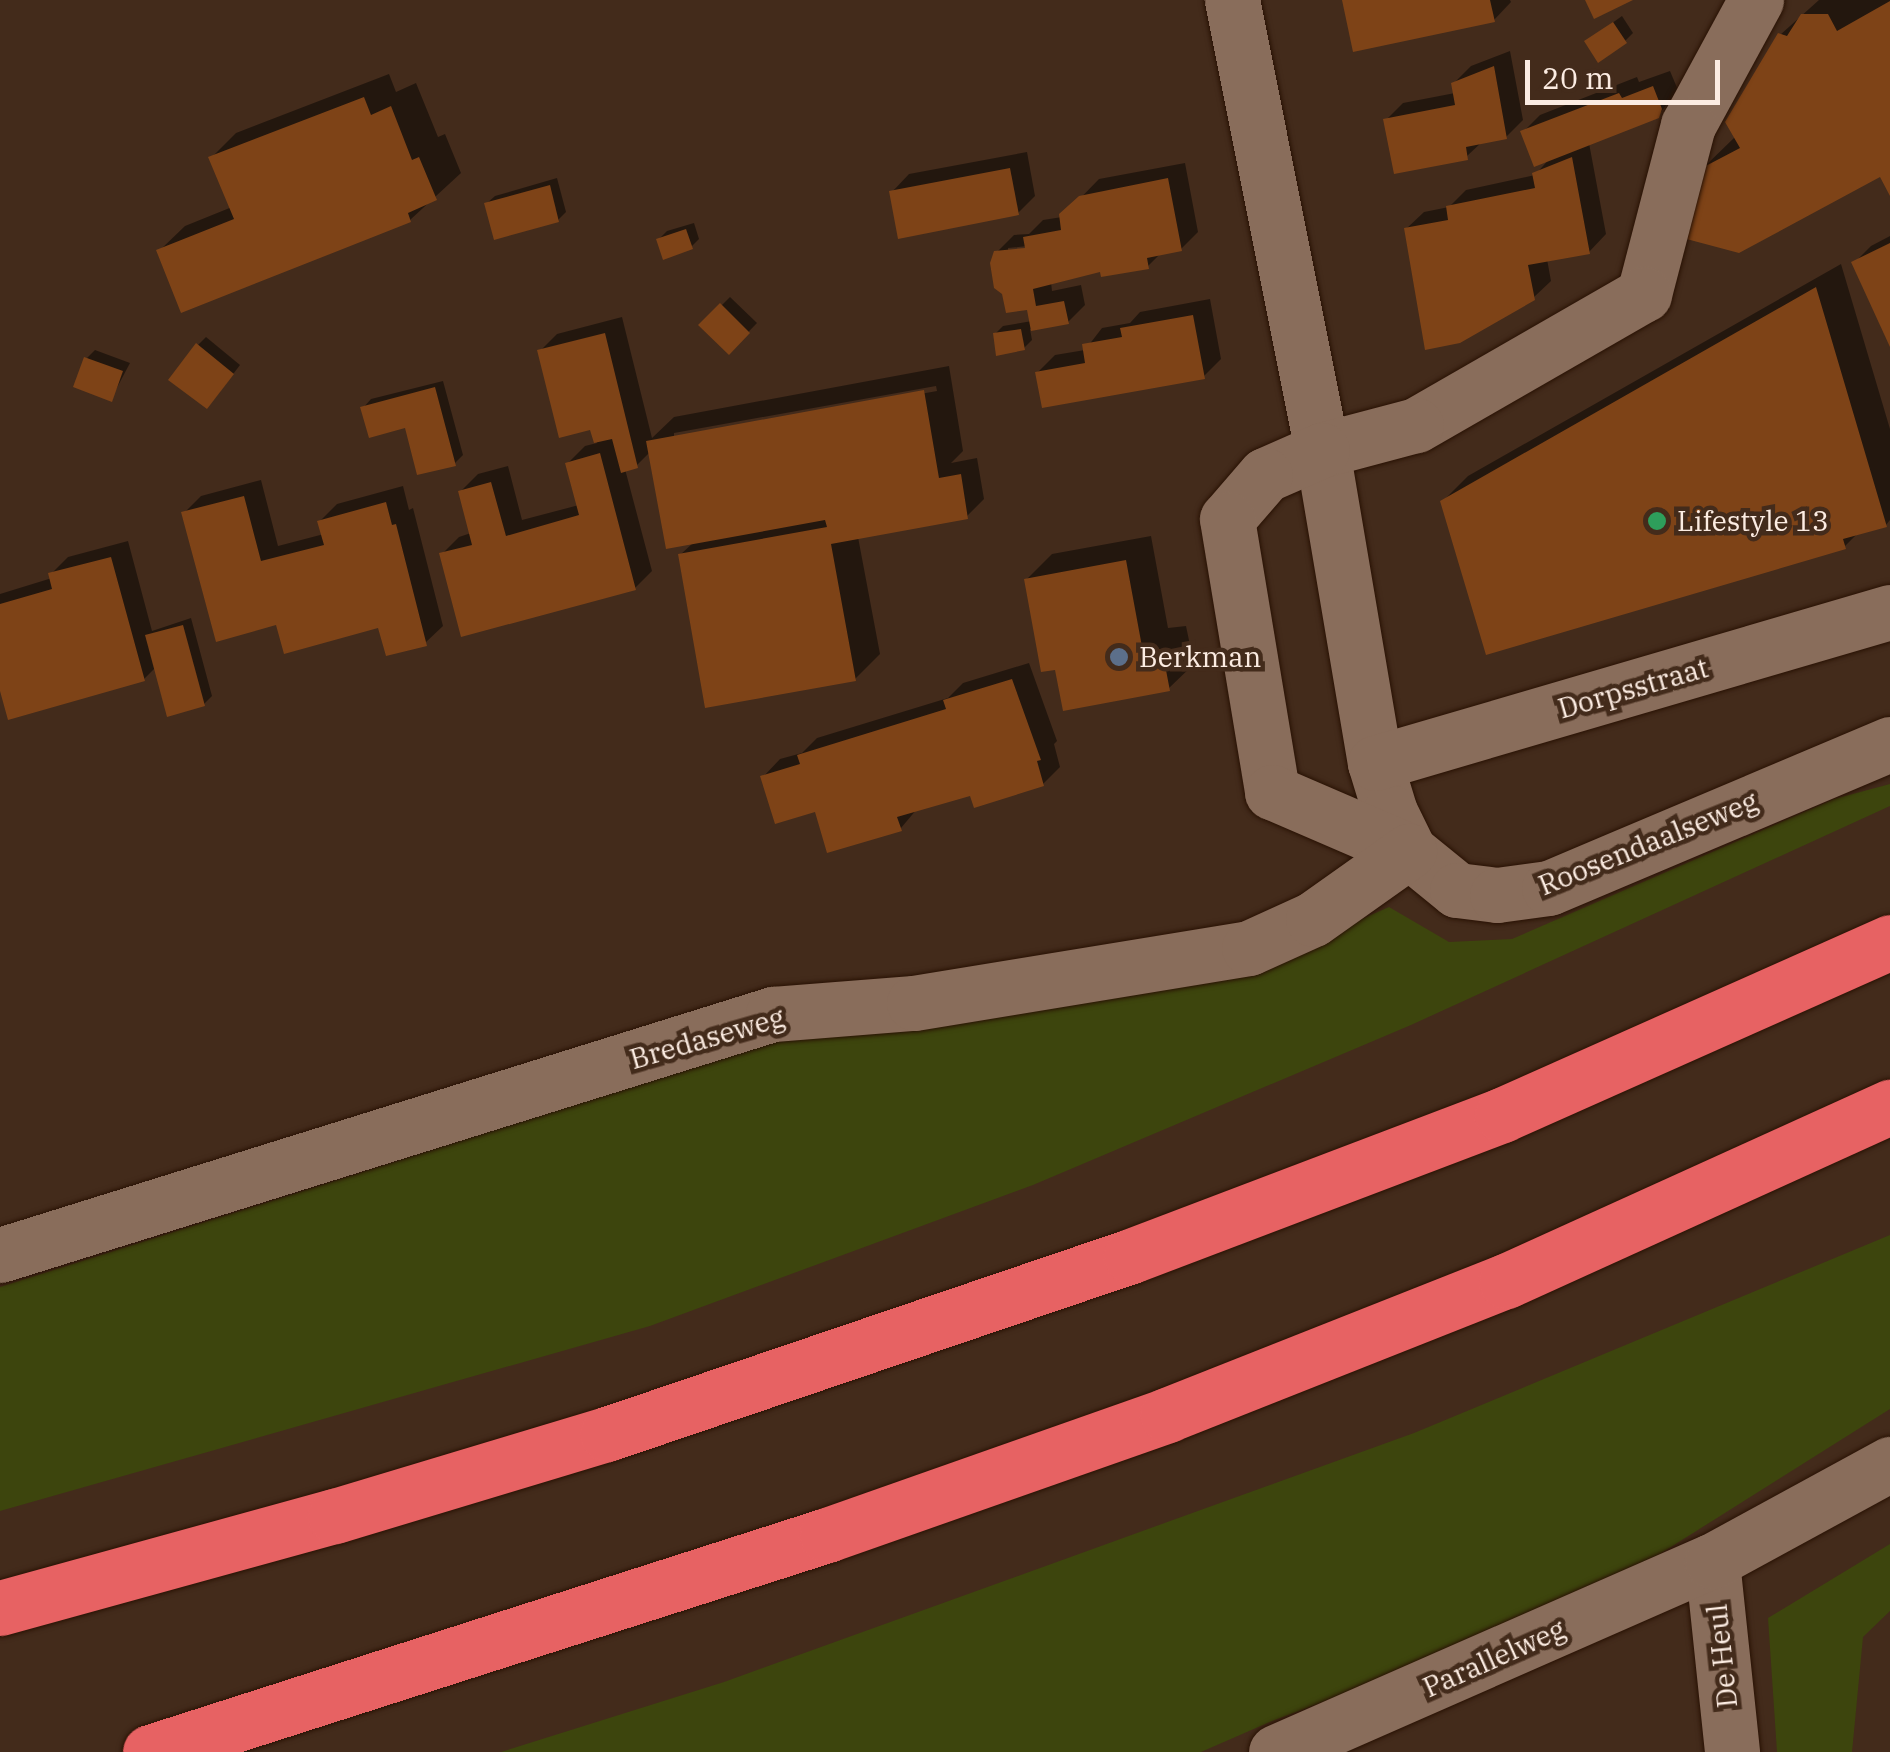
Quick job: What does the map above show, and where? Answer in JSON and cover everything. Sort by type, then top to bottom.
[{"type":"highway","points":[[0,1608],[336,1516],[607,1434],[946,1321],[1502,1115],[1868,953]]},
{"type":"highway","points":[[150,1752],[827,1536],[1168,1415],[1506,1281],[1890,1106]]},
{"type":"street","points":[[1232,0],[1322,450],[1375,764],[1390,812],[1410,851]]},
{"type":"street","points":[[1410,851],[1272,792],[1227,519],[1265,475],[1322,450],[1416,425],[1644,294],[1688,125],[1756,0]]},
{"type":"street","name":"Dorpsstraat","points":[[1375,764],[1890,612]]},
{"type":"street","name":"Roosendaalseweg","points":[[1410,851],[1457,890],[1497,895],[1550,888],[1890,744]]},
{"type":"street","name":"Bredaseweg","points":[[0,1255],[773,1014],[914,1003],[1249,948],[1313,919],[1410,851]]},
{"type":"street","points":[[1712,1561],[1890,1464]]},
{"type":"street","name":"Parallelweg","points":[[1276,1752],[1712,1561]]},
{"type":"street","name":"De Heul","points":[[1712,1561],[1732,1752]]},
{"type":"green space","points":[[1890,784],[1890,806],[1411,1025],[1033,1185],[650,1326],[0,1511],[0,1287],[773,1042],[914,1030],[1259,964],[1389,907],[1449,942],[1512,939],[1834,799]]},
{"type":"green space","points":[[1890,1235],[1890,1409],[1574,1608],[1272,1721],[1201,1752],[501,1752],[724,1682],[1414,1433]]},
{"type":"green space","points":[[1890,1544],[1890,1611],[1863,1637],[1852,1752],[1777,1752],[1768,1618]]},
{"type":"building","points":[[1342,0],[1490,0],[1495,22],[1353,52]]},
{"type":"building","points":[[1585,0],[1633,0],[1594,19]]},
{"type":"building","points":[[1890,1],[1890,196],[1880,177],[1739,253],[1679,237],[1698,170],[1740,148],[1725,122],[1778,33],[1787,36],[1801,14],[1828,14],[1837,31]]},
{"type":"building","points":[[1613,22],[1627,43],[1598,63],[1584,41]]},
{"type":"building","points":[[1494,66],[1507,139],[1466,147],[1468,160],[1394,174],[1383,119],[1455,105],[1451,83]]},
{"type":"building","points":[[1653,86],[1662,109],[1659,118],[1534,167],[1520,131],[1619,93],[1622,98]]},
{"type":"building","points":[[364,97],[371,115],[391,106],[412,160],[419,157],[437,200],[408,213],[411,222],[181,313],[156,250],[234,219],[208,157]]},
{"type":"building","points":[[1572,157],[1590,254],[1528,265],[1535,300],[1460,343],[1425,350],[1404,228],[1448,220],[1446,206],[1535,188],[1532,173]]},
{"type":"building","points":[[1010,168],[1019,215],[898,239],[889,191]]},
{"type":"building","points":[[1168,178],[1182,251],[1147,258],[1149,269],[1101,277],[1100,272],[1033,289],[1036,306],[1064,301],[1069,324],[1031,331],[1027,310],[1006,313],[1002,294],[994,288],[990,263],[994,251],[1025,248],[1023,237],[1061,230],[1059,214],[1079,196]]},
{"type":"building","points":[[550,185],[559,222],[494,240],[484,203]]},
{"type":"building","points":[[686,229],[693,249],[663,260],[656,239]]},
{"type":"building","points":[[1890,243],[1890,347],[1851,262]]},
{"type":"building","points":[[1816,287],[1887,527],[1843,539],[1846,549],[1486,655],[1440,501]]},
{"type":"building","points":[[720,303],[750,333],[729,355],[698,325]]},
{"type":"building","points":[[1193,315],[1205,379],[1042,408],[1035,372],[1085,363],[1082,344],[1122,337],[1120,328]]},
{"type":"building","points":[[1021,329],[1025,350],[996,356],[993,333]]},
{"type":"building","points":[[605,333],[638,468],[621,473],[612,439],[594,443],[590,430],[559,438],[537,350]]},
{"type":"building","points":[[196,343],[234,374],[207,409],[168,380]]},
{"type":"building","points":[[84,357],[123,371],[112,402],[73,387]]},
{"type":"building","points":[[435,387],[456,466],[417,475],[405,428],[369,438],[360,407]]},
{"type":"building","points":[[924,390],[939,478],[961,474],[968,519],[831,544],[856,681],[705,708],[678,554],[827,527],[825,520],[666,549],[646,441]]},
{"type":"building","points":[[600,453],[636,590],[461,637],[439,553],[472,545],[458,491],[491,482],[506,536],[579,515],[565,463]]},
{"type":"building","points":[[244,496],[261,561],[324,545],[317,521],[386,502],[392,525],[396,524],[427,646],[386,656],[378,628],[284,654],[276,625],[216,642],[181,512]]},
{"type":"building","points":[[111,557],[145,681],[8,720],[0,691],[0,604],[52,589],[48,573]]},
{"type":"building","points":[[1126,560],[1143,652],[1162,649],[1170,691],[1063,711],[1055,670],[1041,672],[1024,579]]},
{"type":"building","points":[[183,625],[205,706],[167,717],[145,635]]},
{"type":"building","points":[[1012,679],[1041,760],[1037,761],[1044,786],[974,808],[970,796],[897,817],[902,831],[827,853],[815,812],[775,824],[760,776],[800,764],[797,755],[946,709],[943,700]]},
{"type":"place","name":"Lifestyle 13","points":[[1657,521]]},
{"type":"place","name":"Berkman","points":[[1119,657]]}]
